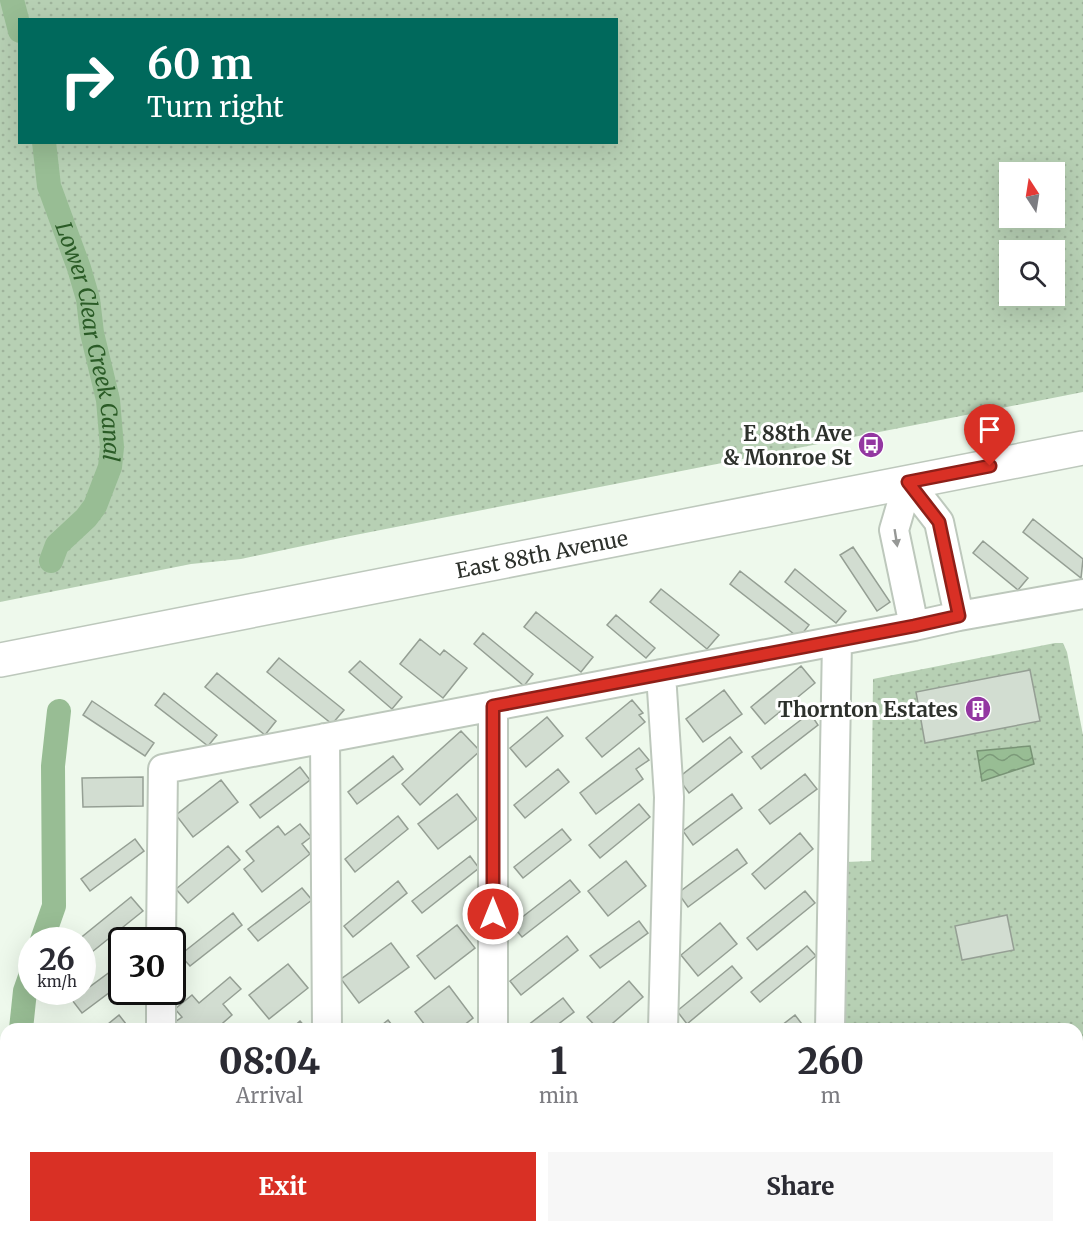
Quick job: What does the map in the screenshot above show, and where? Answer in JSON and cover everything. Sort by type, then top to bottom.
[{"type":"main road","name":"East 88th Avenue","points":[[0,660],[1083,448]]},
{"type":"street","points":[[908,482],[939,522],[959,616]]},
{"type":"street","points":[[908,482],[894,530],[914,626]]},
{"type":"street","points":[[161,927],[163,770],[1083,594]]},
{"type":"street","points":[[830,1023],[837,641]]},
{"type":"street","points":[[661,674],[669,796],[663,1023]]},
{"type":"street","points":[[493,706],[493,1023]]},
{"type":"street","points":[[325,738],[327,1023]]},
{"type":"street","points":[[161,1005],[161,1023]]},
{"type":"shaded area","points":[[0,0],[1083,0],[1083,392],[241,559],[191,564],[0,602]]},
{"type":"shaded area","points":[[1063,643],[1067,652],[1083,735],[1083,1023],[841,1023],[846,862],[871,861],[873,679]]},
{"type":"water","points":[[1030,746],[1034,764],[982,781],[977,751]]},
{"type":"building","points":[[1033,519],[1083,559],[1081,578],[1023,532]]},
{"type":"building","points":[[983,541],[1028,578],[1018,590],[973,553]]},
{"type":"building","points":[[853,547],[890,602],[877,611],[840,555]]},
{"type":"building","points":[[795,569],[846,611],[836,623],[785,582]]},
{"type":"building","points":[[740,571],[809,625],[799,638],[730,584]]},
{"type":"building","points":[[661,589],[719,635],[707,649],[650,602]]},
{"type":"building","points":[[536,612],[593,657],[581,672],[524,627]]},
{"type":"building","points":[[616,615],[655,648],[646,658],[607,625]]},
{"type":"building","points":[[483,633],[533,674],[524,686],[474,644]]},
{"type":"building","points":[[420,639],[440,655],[444,650],[467,668],[443,698],[400,664]]},
{"type":"building","points":[[279,658],[344,710],[332,724],[267,672]]},
{"type":"building","points":[[360,661],[402,697],[392,709],[349,672]]},
{"type":"building","points":[[801,666],[815,683],[765,724],[751,707]]},
{"type":"building","name":"Thornton Estates","points":[[1030,670],[1040,721],[925,743],[916,692]]},
{"type":"building","points":[[217,673],[276,721],[265,735],[205,687]]},
{"type":"building","points":[[724,690],[742,714],[703,742],[686,719]]},
{"type":"building","points":[[164,693],[217,735],[208,746],[155,705]]},
{"type":"building","points":[[632,700],[643,713],[639,715],[645,722],[602,757],[586,738]]},
{"type":"building","points":[[92,701],[154,743],[145,756],[83,715]]},
{"type":"building","points":[[810,713],[818,725],[761,769],[752,757]]},
{"type":"building","points":[[547,717],[563,736],[526,767],[510,748]]},
{"type":"building","points":[[461,731],[480,751],[420,805],[402,784]]},
{"type":"building","points":[[730,737],[742,752],[689,793],[678,778]]},
{"type":"building","points":[[639,748],[649,760],[636,769],[643,779],[596,814],[580,793]]},
{"type":"building","points":[[393,756],[403,769],[357,804],[348,792]]},
{"type":"building","points":[[300,767],[310,780],[260,818],[250,805]]},
{"type":"building","points":[[558,769],[569,782],[525,818],[514,805]]},
{"type":"building","points":[[805,774],[817,789],[770,824],[759,810]]},
{"type":"building","points":[[143,777],[143,806],[83,807],[82,778]]},
{"type":"building","points":[[221,780],[238,802],[193,837],[176,815]]},
{"type":"building","points":[[457,794],[477,819],[438,849],[418,824]]},
{"type":"building","points":[[732,794],[742,808],[693,845],[683,831]]},
{"type":"building","points":[[639,804],[650,817],[600,858],[589,845]]},
{"type":"building","points":[[398,816],[408,829],[355,872],[345,859]]},
{"type":"building","points":[[300,824],[311,837],[302,844],[310,854],[262,892],[244,869],[254,861],[246,851],[278,826],[285,835]]},
{"type":"building","points":[[562,829],[571,840],[523,878],[514,867]]},
{"type":"building","points":[[800,833],[813,849],[765,889],[752,874]]},
{"type":"building","points":[[135,839],[144,851],[90,891],[81,879]]},
{"type":"building","points":[[228,846],[240,860],[188,903],[176,889]]},
{"type":"building","points":[[737,849],[747,863],[688,907],[678,893]]},
{"type":"building","points":[[470,856],[479,868],[422,913],[412,901]]},
{"type":"building","points":[[626,861],[646,886],[608,916],[588,891]]},
{"type":"building","points":[[570,880],[580,892],[522,937],[512,925]]},
{"type":"building","points":[[398,881],[407,893],[353,937],[344,926]]},
{"type":"building","points":[[302,888],[312,900],[258,941],[248,929]]},
{"type":"building","points":[[805,891],[815,903],[757,950],[747,938]]},
{"type":"building","points":[[131,897],[143,911],[123,927],[108,927],[108,939],[96,949],[96,927],[94,927]]},
{"type":"building","points":[[233,913],[242,925],[190,966],[186,962],[186,950]]},
{"type":"building","points":[[1007,915],[1014,950],[962,960],[955,926]]},
{"type":"building","points":[[639,921],[648,933],[600,968],[590,956]]},
{"type":"building","points":[[720,923],[737,944],[698,976],[681,955]]},
{"type":"building","points":[[457,925],[475,948],[435,979],[417,956]]},
{"type":"building","points":[[567,936],[578,950],[521,995],[510,981]]},
{"type":"building","points":[[391,943],[409,967],[359,1003],[341,979]]},
{"type":"building","points":[[807,946],[816,956],[760,1002],[751,992]]},
{"type":"building","points":[[288,964],[308,988],[269,1019],[249,995]]},
{"type":"building","points":[[732,966],[742,978],[688,1023],[677,1011]]},
{"type":"building","points":[[108,973],[108,994],[96,1002],[96,982]]},
{"type":"building","points":[[230,977],[241,989],[223,1004],[232,1015],[223,1023],[176,1023],[182,1017],[175,1009],[180,1005],[186,1005],[186,1000],[192,995],[199,1003]]},
{"type":"building","points":[[629,981],[643,997],[613,1023],[592,1023],[587,1017]]},
{"type":"building","points":[[449,986],[473,1018],[467,1023],[423,1023],[415,1012]]},
{"type":"building","points":[[563,998],[574,1012],[560,1023],[531,1023]]},
{"type":"building","points":[[76,1005],[93,1005],[82,1013]]},
{"type":"building","points":[[119,1015],[125,1023],[109,1023]]},
{"type":"building","points":[[795,1015],[801,1023],[785,1023]]},
{"type":"waterway","name":"Lower Clear Creek Canal","points":[[12,0],[18,23]]},
{"type":"waterway","name":"Lower Clear Creek Canal","points":[[44,144],[49,186],[88,299],[92,333],[108,400],[112,447],[110,467],[95,506],[86,518],[57,545],[51,561]]},
{"type":"waterway","name":"Lower Clear Creek Canal","points":[[47,927],[54,906],[53,766],[59,711]]},
{"type":"waterway","name":"Lower Clear Creek Canal","points":[[22,1023],[24,1005]]},
{"type":"place","name":"E 88th Ave & Monroe St","points":[[871,445]]},
{"type":"place","name":"Thornton Estates","points":[[978,709]]},
{"type":"route","points":[[493,914],[493,706],[959,616],[939,522],[908,482],[990,466]]}]
